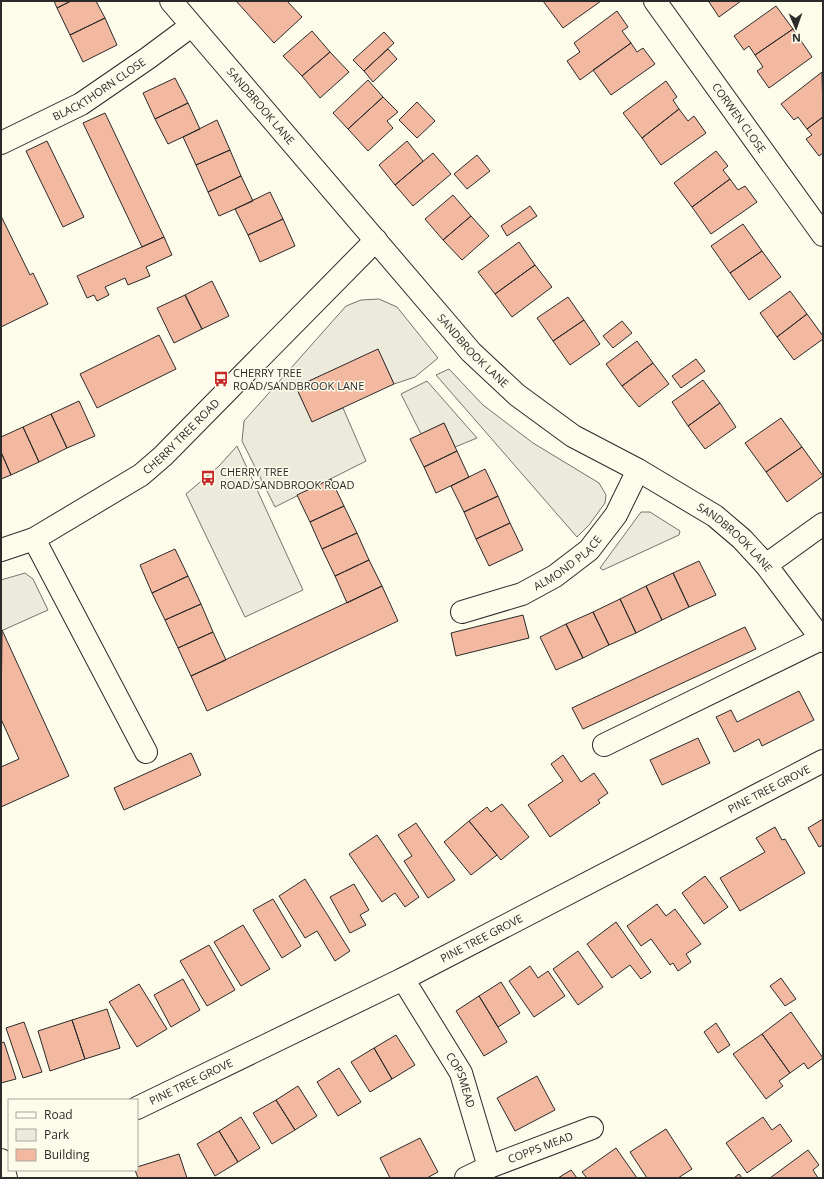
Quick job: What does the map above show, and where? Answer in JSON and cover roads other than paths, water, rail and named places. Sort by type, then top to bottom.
[{"type":"street","name":"SANDBROOK LANE","points":[[171,1],[471,352],[517,395],[573,436],[638,470],[715,516],[742,539],[766,565],[822,640]]},
{"type":"street","name":"CORWEN CLOSE","points":[[655,1],[823,235]]},
{"type":"street","name":"BLACKTHORN CLOSE","points":[[1,143],[81,104],[148,58],[191,26]]},
{"type":"street","name":"CHERRY TREE ROAD","points":[[1,550],[34,539],[147,470],[163,456],[376,240]]},
{"type":"street","name":"ALMOND PLACE","points":[[462,612],[522,594],[555,576],[589,550],[616,515],[638,470]]},
{"type":"street","points":[[766,565],[823,524]]},
{"type":"street","points":[[34,539],[146,752]]},
{"type":"street","points":[[604,745],[822,640]]},
{"type":"street","name":"PINE TREE GROVE","points":[[138,1108],[403,979],[823,761]]},
{"type":"street","name":"COPSMEAD","points":[[403,979],[461,1073],[489,1167]]},
{"type":"street","name":"COPPS MEAD","points":[[489,1167],[592,1128]]},
{"type":"street","points":[[1,1159],[6,1178]]},
{"type":"street","points":[[466,1178],[489,1167]]},
{"type":"place","name":"CHERRY TREE ROAD/SANDBROOK LANE","points":[[221,379]]},
{"type":"place","name":"CHERRY TREE ROAD/SANDBROOK ROAD","points":[[208,478]]}]
